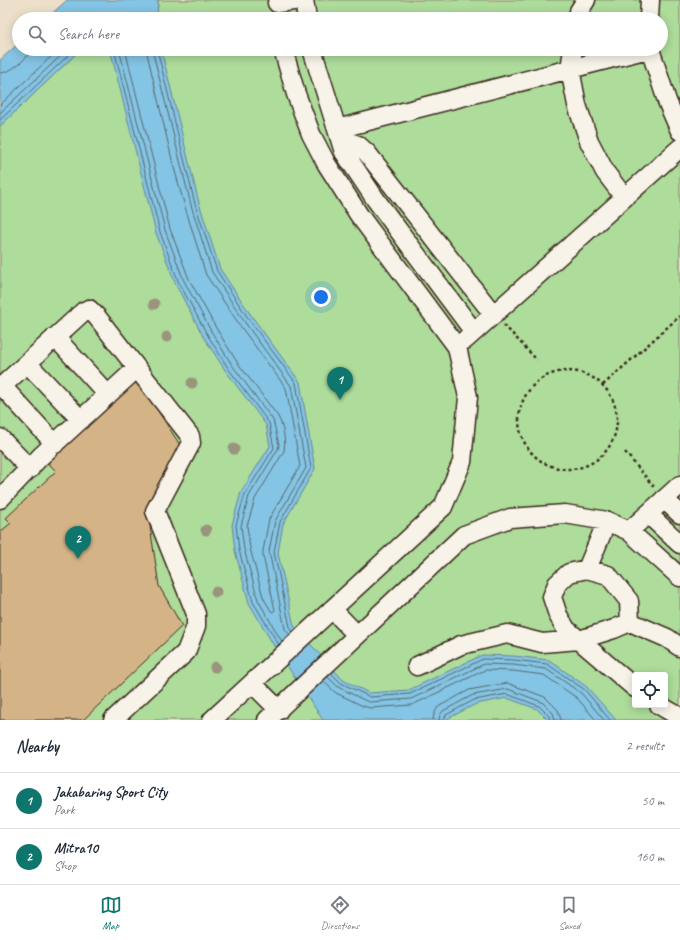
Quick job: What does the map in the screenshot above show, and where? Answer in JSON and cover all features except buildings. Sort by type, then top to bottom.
[{"type":"street","points":[[278,7],[303,0],[306,12]]},
{"type":"street","points":[[579,12],[586,0]]},
{"type":"street","points":[[649,12],[650,0]]},
{"type":"street","points":[[212,720],[443,507],[462,462],[468,397],[457,347],[359,215],[326,163],[311,134],[303,114],[285,56]]},
{"type":"street","points":[[314,56],[344,152],[376,200],[474,332]]},
{"type":"street","points":[[572,56],[570,69],[577,105],[589,141],[605,172],[624,198]]},
{"type":"street","points":[[339,134],[621,56]]},
{"type":"street","points":[[651,56],[667,101],[680,130]]},
{"type":"street","points":[[339,134],[358,145],[367,153],[493,314]]},
{"type":"street","points":[[457,347],[680,148]]},
{"type":"street","points":[[55,444],[1,387],[84,311],[89,309],[97,317],[136,369],[190,436],[191,440],[191,443],[155,511],[196,614],[196,626],[186,652],[113,720]]},
{"type":"street","points":[[56,337],[108,395]]},
{"type":"street","points":[[27,363],[81,420]]},
{"type":"street","points":[[1,495],[136,369]]},
{"type":"street","points":[[0,438],[30,469]]},
{"type":"street","points":[[629,531],[680,485]]},
{"type":"street","points":[[664,499],[680,514]]},
{"type":"street","points":[[255,680],[277,711],[464,535],[510,518],[565,514],[607,521],[629,531],[680,577]]},
{"type":"street","points":[[648,514],[680,544]]},
{"type":"street","points":[[587,569],[607,521]]},
{"type":"street","points":[[630,622],[629,601],[608,575],[587,569],[569,573],[557,584],[552,597],[558,615],[566,629],[632,685]]},
{"type":"street","points":[[332,609],[357,635]]},
{"type":"street","points":[[417,666],[461,645],[507,634],[542,643],[579,640],[614,629],[630,622],[667,638],[680,647]]},
{"type":"street","points":[[664,708],[680,717]]},
{"type":"path","points":[[493,314],[537,360]]},
{"type":"path","points":[[603,385],[680,316]]},
{"type":"path","points":[[564,371],[578,372],[592,377],[603,385],[612,396],[616,410],[617,424],[613,440],[604,454],[592,464],[577,469],[560,470],[545,465],[532,455],[523,442],[518,427],[519,411],[524,396],[535,383],[548,374],[564,371]]},
{"type":"path","points":[[625,452],[664,499]]},
{"type":"green space","points":[[158,0],[680,0],[680,720],[0,720],[0,126],[74,56],[668,56],[668,12],[157,12]]},
{"type":"water","points":[[67,0],[158,0],[157,12],[54,12]]},
{"type":"water","points":[[12,49],[12,56],[74,56],[0,126],[0,60]]},
{"type":"water","points":[[112,56],[163,56],[199,203],[220,269],[253,318],[300,382],[315,469],[283,524],[278,553],[294,626],[343,680],[369,693],[409,690],[482,655],[514,656],[549,660],[587,687],[616,720],[548,720],[537,709],[507,698],[476,704],[445,720],[323,720],[274,646],[249,603],[235,551],[232,525],[241,492],[270,446],[266,425],[225,370],[203,336],[176,285],[156,233]]},
{"type":"place","name":"Jakabaring Sport City","points":[[340,400]]},
{"type":"place","name":"Mitra10","points":[[78,559]]}]
